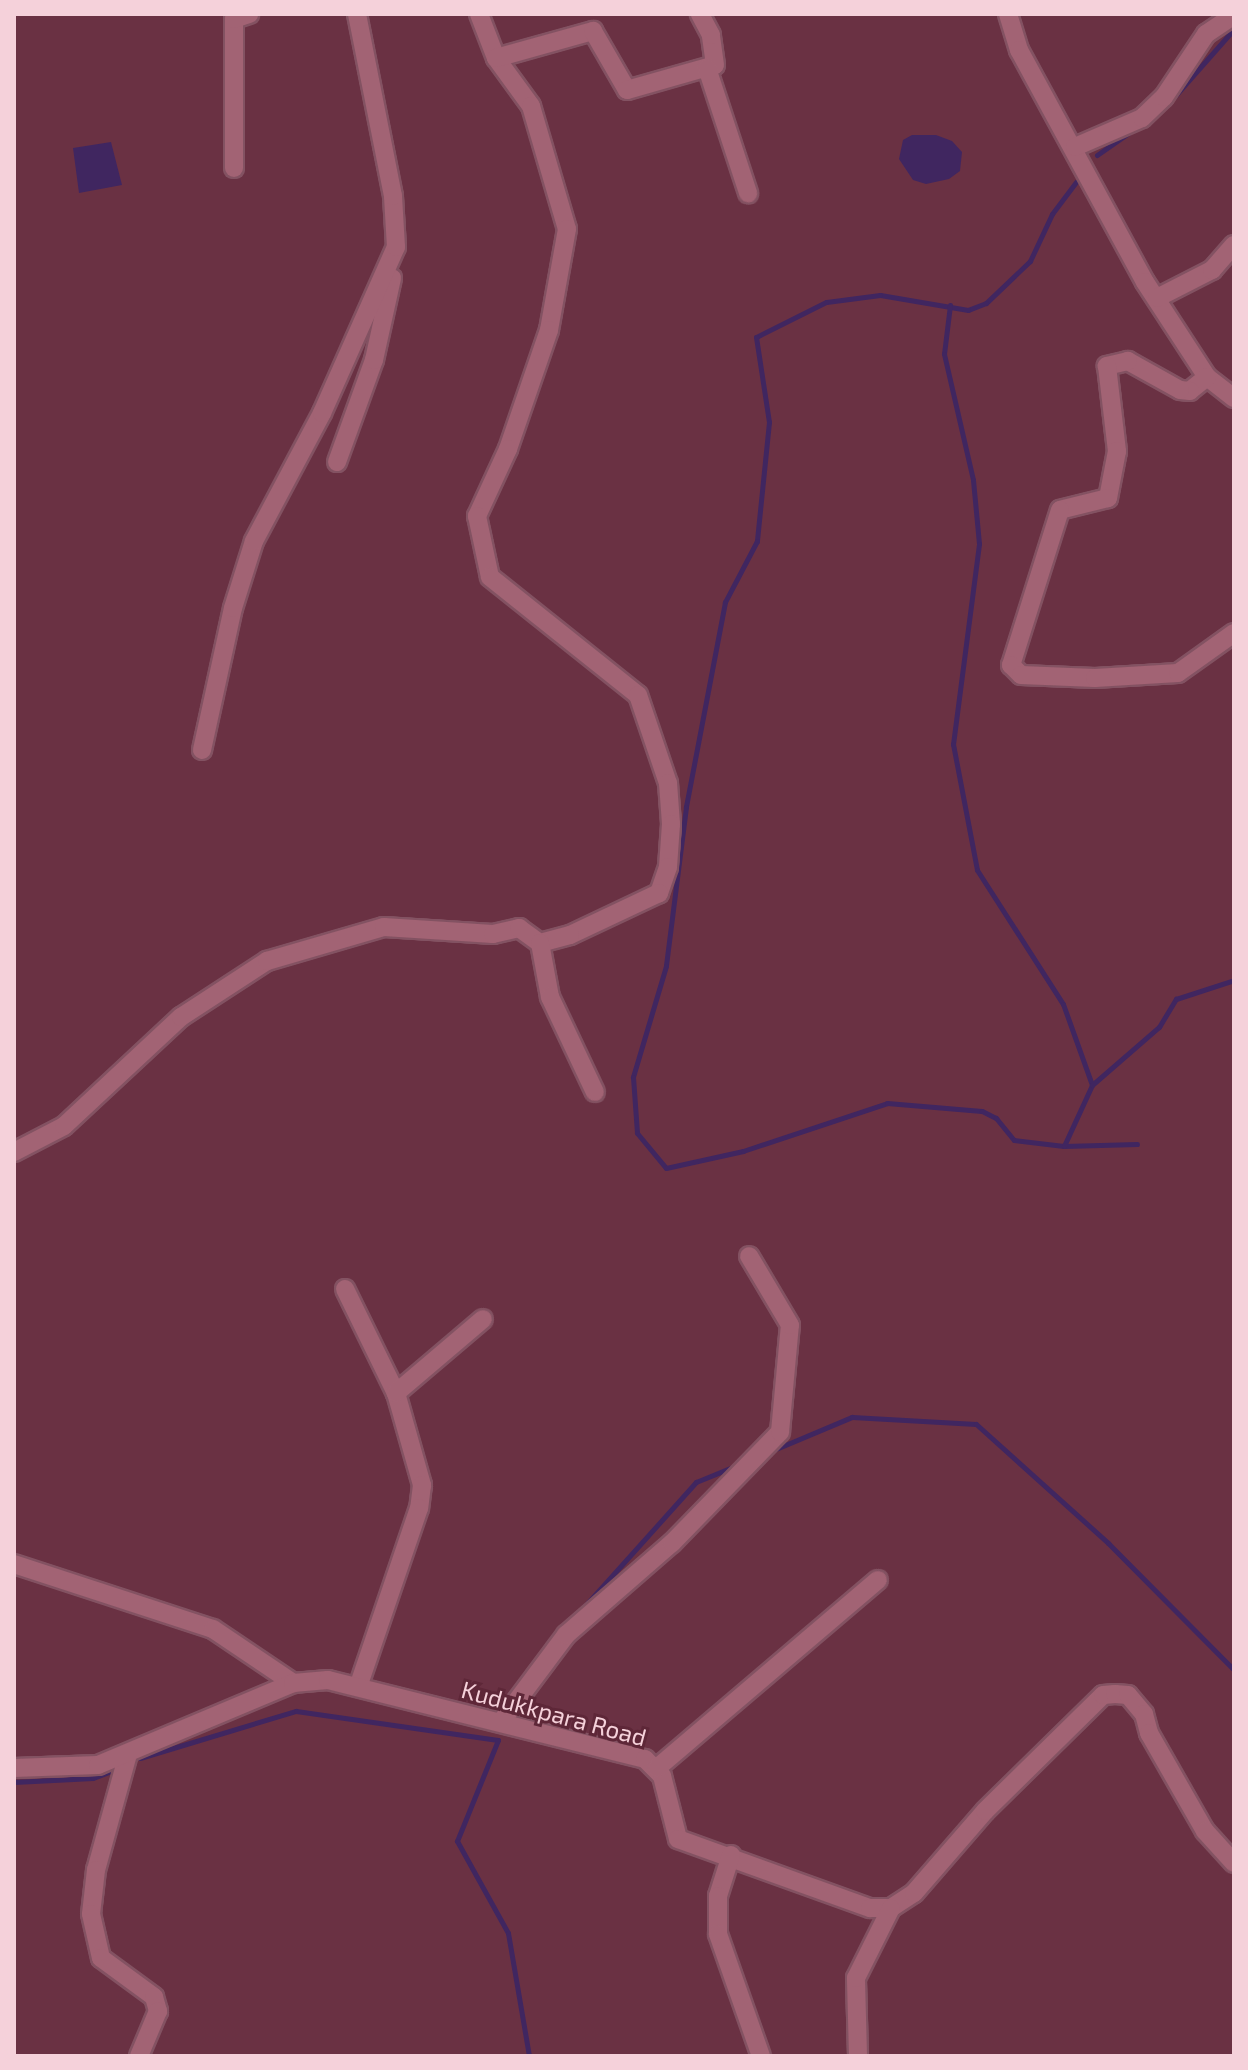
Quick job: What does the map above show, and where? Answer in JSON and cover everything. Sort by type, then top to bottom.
[{"type":"street","points":[[234,168],[234,19],[249,14]]},
{"type":"street","points":[[337,462],[374,360],[396,247],[393,196],[357,14]]},
{"type":"street","points":[[479,14],[496,58],[531,106],[567,229],[549,330],[508,449],[477,516],[490,577],[638,695],[668,783],[671,824],[668,867],[659,893],[540,943]]},
{"type":"street","points":[[496,58],[593,31],[627,90],[715,65],[700,14]]},
{"type":"street","points":[[1008,14],[1019,50],[1157,298],[1207,377],[1234,398]]},
{"type":"street","points":[[1075,147],[1142,118],[1164,97],[1206,34],[1234,15]]},
{"type":"street","points":[[707,68],[748,193]]},
{"type":"street","points":[[1157,298],[1212,270],[1234,245]]},
{"type":"street","points":[[202,750],[233,608],[254,541],[322,413],[396,247]]},
{"type":"street","points":[[1207,377],[1190,391],[1180,390],[1128,361],[1107,366],[1117,451],[1108,498],[1060,510],[1011,665],[1021,675],[1080,678],[1178,673],[1234,633]]},
{"type":"street","points":[[14,1152],[64,1126],[181,1017],[267,961],[384,927],[493,934],[519,928],[540,943],[550,997],[595,1092]]},
{"type":"street","points":[[501,1722],[566,1635],[672,1543],[780,1432],[790,1325],[749,1256]]},
{"type":"street","points":[[345,1289],[396,1393],[422,1485],[419,1508],[358,1687]]},
{"type":"street","points":[[396,1393],[483,1319]]},
{"type":"street","points":[[14,1564],[213,1629],[293,1683]]},
{"type":"street","points":[[657,1768],[878,1580]]},
{"type":"street","name":"Kudukkpara Road","points":[[14,1768],[98,1765],[293,1683],[328,1680],[645,1759],[657,1768],[678,1839],[731,1855],[870,1908],[891,1908]]},
{"type":"street","points":[[858,2056],[856,1978],[891,1908],[914,1893],[985,1811],[1103,1695],[1128,1695],[1144,1714],[1149,1733],[1205,1831],[1234,1863]]},
{"type":"street","points":[[128,1754],[96,1870],[91,1914],[101,1958],[154,1997],[158,2011],[139,2056]]},
{"type":"street","points":[[731,1855],[718,1896],[718,1934],[761,2056]]},
{"type":"shaded area","points":[[912,135],[936,135],[952,141],[962,152],[960,171],[949,179],[926,184],[913,180],[899,159],[903,140]]},
{"type":"shaded area","points":[[111,142],[122,185],[79,193],[73,148]]},
{"type":"waterway","points":[[1174,97],[1234,29]]},
{"type":"waterway","points":[[1097,155],[1129,133]]},
{"type":"waterway","points":[[1076,182],[1052,214],[1030,261],[986,303],[968,310],[880,295],[826,302],[756,337],[769,422],[757,541],[725,602],[686,807],[666,966],[633,1077],[637,1133],[666,1168],[743,1151],[887,1103],[982,1111],[996,1118],[1014,1140],[1064,1146],[1137,1144]]},
{"type":"waterway","points":[[950,305],[944,354],[973,480],[979,544],[953,744],[977,870],[1063,1004],[1092,1085],[1064,1146]]},
{"type":"waterway","points":[[1092,1085],[1159,1027],[1176,999],[1234,980]]},
{"type":"waterway","points":[[771,1451],[852,1417],[976,1424],[1108,1543],[1234,1670]]},
{"type":"waterway","points":[[574,1618],[696,1482],[740,1464]]},
{"type":"waterway","points":[[140,1758],[296,1711],[498,1740],[457,1841],[508,1933],[529,2056]]},
{"type":"waterway","points":[[14,1782],[93,1778],[109,1772]]}]
